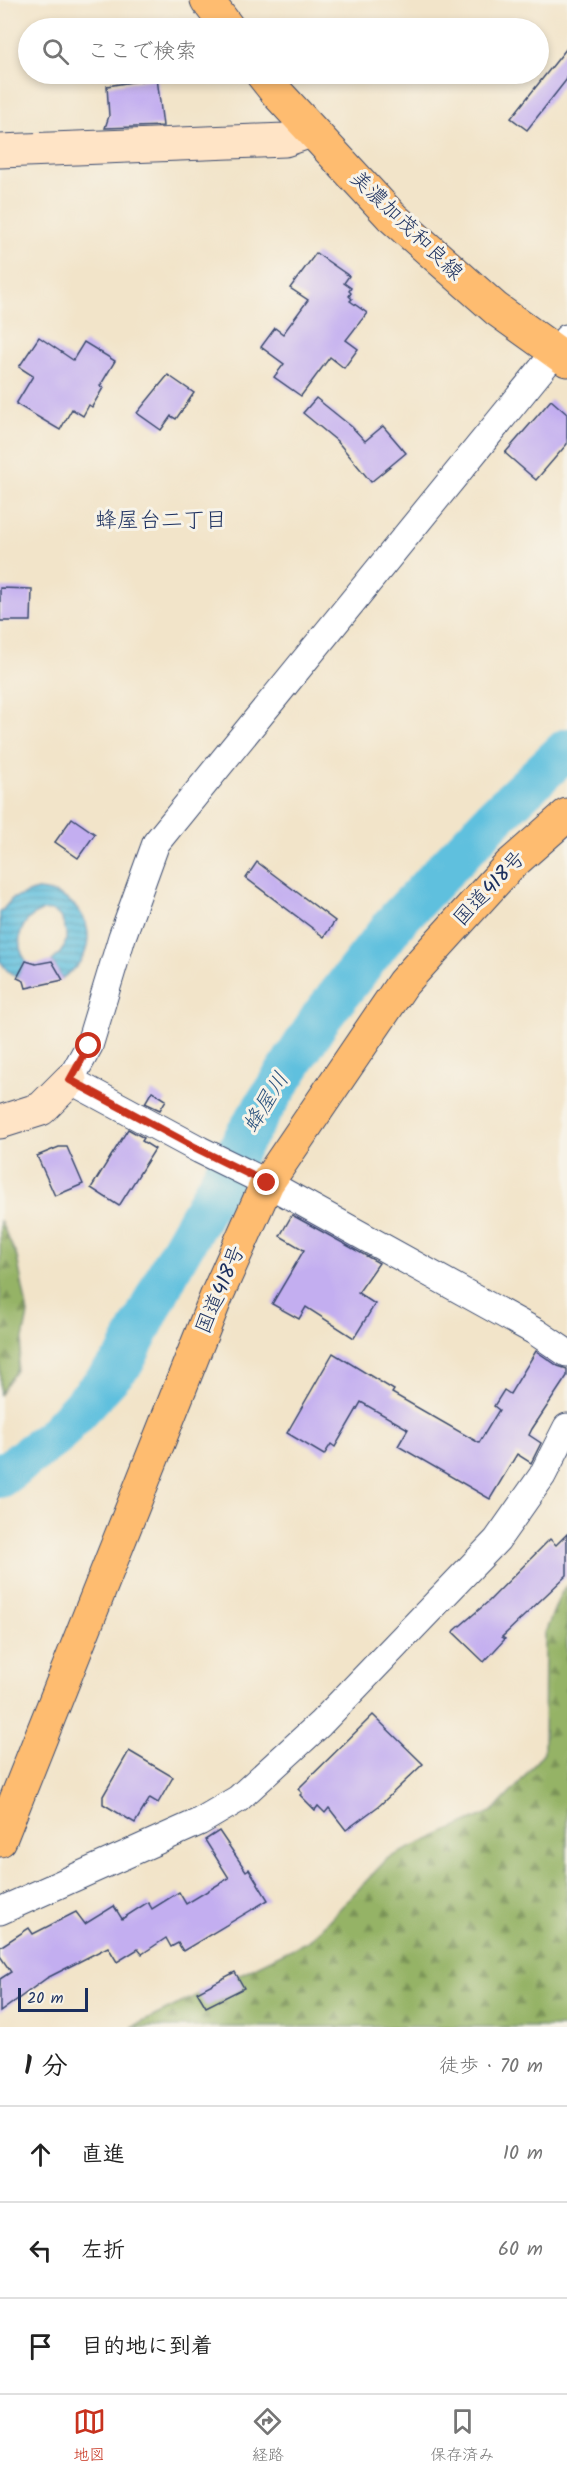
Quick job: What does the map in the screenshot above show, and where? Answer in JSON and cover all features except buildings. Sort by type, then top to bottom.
[{"type":"main road","points":[[207,0],[220,18]]},
{"type":"main road","name":"美濃加茂和良線","points":[[271,84],[392,218],[496,309],[564,350]]},
{"type":"main road","name":"国道418号","points":[[0,1840],[217,1295],[267,1183],[404,983],[508,866],[567,815]]},
{"type":"street","points":[[0,151],[285,140],[311,131]]},
{"type":"street","points":[[0,1122],[41,1109],[70,1080],[89,1046],[122,937],[156,843],[564,350]]},
{"type":"street","points":[[70,1080],[267,1183],[537,1332],[567,1353]]},
{"type":"street","points":[[0,1911],[198,1822],[238,1799],[320,1724],[497,1540],[542,1476],[567,1427]]},
{"type":"green space","points":[[0,1220],[17,1257],[28,1314],[17,1369],[0,1394]]},
{"type":"green space","points":[[567,1586],[567,2027],[132,2027],[310,1940],[388,1858],[493,1811],[517,1786],[544,1752],[545,1633],[560,1595]]},
{"type":"water","points":[[37,890],[55,894],[69,901],[80,912],[86,925],[88,939],[85,953],[76,967],[62,978],[52,961],[63,949],[66,934],[61,919],[54,912],[44,911],[34,915],[26,923],[20,934],[20,947],[26,961],[17,978],[0,961],[0,913],[12,899]]},
{"type":"waterway","name":"蜂屋川","points":[[0,1477],[54,1437],[124,1361],[171,1267],[248,1132],[322,1016],[398,919],[495,817],[567,749]]},
{"type":"district","name":"蜂屋台二丁目","points":[[161,521]]},
{"type":"route","points":[[89,1046],[70,1080],[267,1183]]}]
